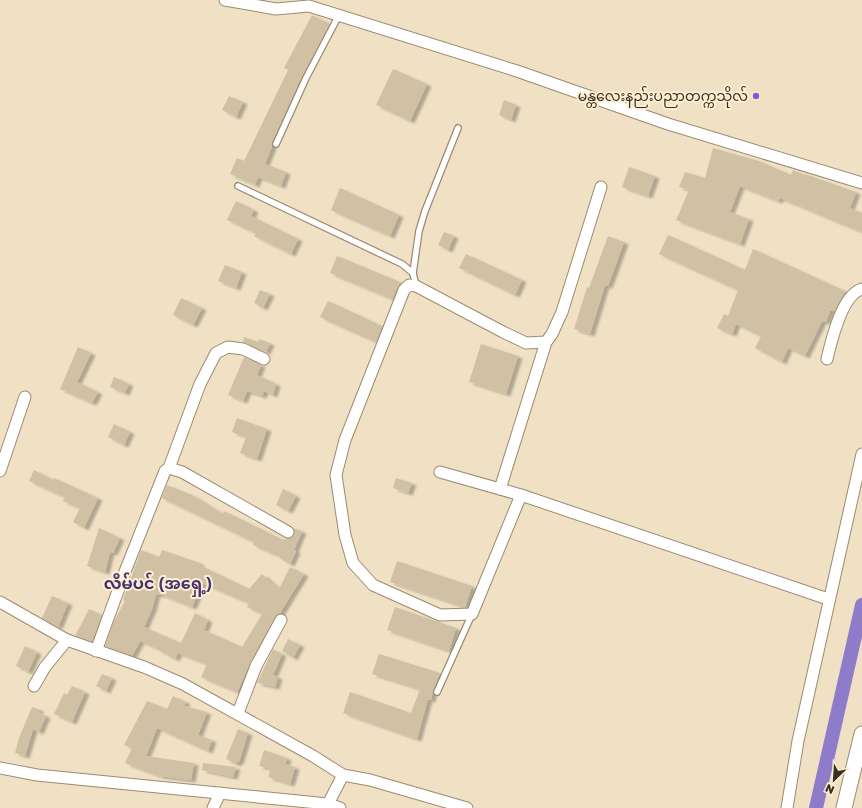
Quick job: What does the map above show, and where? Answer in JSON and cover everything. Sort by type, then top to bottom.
[{"type":"street","points":[[225,0],[276,9],[309,6],[517,71],[668,124],[862,182]]},
{"type":"street","points":[[500,489],[546,342],[552,334],[562,312],[601,187]]},
{"type":"street","points":[[521,495],[472,614],[440,615],[373,585],[354,563],[345,536],[339,508],[336,475],[345,440],[404,290],[409,285],[416,286],[526,343],[546,342]]},
{"type":"street","points":[[827,359],[838,318],[854,294],[862,289]]},
{"type":"street","points":[[96,651],[147,514],[166,471],[169,468],[200,384],[216,353],[228,347],[243,349],[264,360]]},
{"type":"street","points":[[0,471],[25,397]]},
{"type":"street","points":[[787,808],[798,740],[828,599],[862,454]]},
{"type":"street","points":[[169,468],[182,472],[288,532]]},
{"type":"street","points":[[440,472],[521,495],[828,599]]},
{"type":"street","points":[[0,602],[67,640],[144,667],[183,684],[238,713],[343,775],[370,780],[467,808]]},
{"type":"street","points":[[238,713],[260,659],[281,620]]},
{"type":"street","points":[[34,686],[45,667],[67,640]]},
{"type":"street","points":[[844,808],[862,734]]},
{"type":"street","points":[[0,768],[37,775],[328,804],[340,808]]},
{"type":"street","points":[[328,804],[343,775]]},
{"type":"street","points":[[213,808],[220,793]]},
{"type":"lane","points":[[276,144],[302,85],[339,15]]},
{"type":"lane","points":[[416,286],[413,273],[419,231],[425,211],[458,128]]},
{"type":"lane","points":[[238,186],[402,264],[413,273]]},
{"type":"lane","points":[[437,692],[472,614]]},
{"type":"building","points":[[312,15],[330,24],[302,76],[272,142],[272,146],[265,164],[286,172],[281,186],[258,177],[255,185],[230,174],[237,158],[244,161],[288,70],[284,68]]},
{"type":"building","points":[[393,69],[427,84],[410,121],[376,105]]},
{"type":"building","points":[[229,96],[243,102],[236,117],[222,110]]},
{"type":"building","points":[[504,100],[516,105],[511,120],[499,115]]},
{"type":"building","points":[[713,148],[759,161],[791,175],[793,170],[856,192],[850,208],[862,213],[862,232],[780,198],[778,201],[740,186],[730,212],[749,219],[740,244],[676,220],[689,190],[679,187],[685,172],[705,178]]},
{"type":"building","points":[[629,167],[655,176],[648,196],[622,187]]},
{"type":"building","points":[[340,188],[399,215],[390,236],[331,210]]},
{"type":"building","points":[[236,201],[254,210],[251,216],[298,239],[291,254],[254,236],[256,233],[227,220]]},
{"type":"building","points":[[444,232],[454,236],[448,250],[438,245]]},
{"type":"building","points":[[668,235],[745,270],[753,249],[845,291],[835,311],[830,311],[826,322],[822,321],[805,356],[788,348],[782,362],[755,348],[761,336],[736,324],[732,334],[717,328],[724,314],[728,316],[738,290],[659,254]]},
{"type":"building","points":[[608,236],[624,242],[608,286],[605,285],[590,334],[574,329],[587,287],[589,288]]},
{"type":"building","points":[[466,254],[522,280],[515,295],[459,268]]},
{"type":"building","points":[[337,256],[400,282],[392,299],[330,273]]},
{"type":"building","points":[[225,265],[242,272],[236,288],[218,281]]},
{"type":"building","points":[[260,290],[270,294],[263,308],[254,303]]},
{"type":"building","points":[[181,298],[202,308],[193,325],[173,315]]},
{"type":"building","points":[[328,301],[382,326],[376,342],[320,317]]},
{"type":"building","points":[[244,337],[258,342],[259,339],[270,343],[266,352],[243,342]]},
{"type":"building","points":[[481,344],[518,356],[506,394],[469,382]]},
{"type":"building","points":[[78,347],[91,353],[77,382],[98,392],[92,403],[60,389]]},
{"type":"building","points":[[244,357],[261,365],[257,375],[276,384],[273,395],[264,391],[262,396],[247,391],[243,401],[228,395]]},
{"type":"building","points":[[114,377],[129,384],[125,393],[110,387]]},
{"type":"building","points":[[237,418],[267,429],[257,459],[240,453],[246,437],[232,432]]},
{"type":"building","points":[[114,424],[130,432],[124,445],[108,437]]},
{"type":"building","points":[[34,470],[53,480],[54,478],[98,498],[84,528],[73,522],[80,508],[63,501],[65,497],[29,481]]},
{"type":"building","points":[[396,478],[412,483],[408,493],[393,488]]},
{"type":"building","points":[[167,485],[192,495],[223,514],[224,511],[283,540],[294,536],[293,528],[302,531],[290,564],[281,559],[279,556],[253,545],[254,542],[162,498]]},
{"type":"building","points":[[283,489],[296,496],[288,511],[276,505]]},
{"type":"building","points":[[99,528],[120,538],[113,553],[110,552],[105,572],[87,566]]},
{"type":"building","points":[[141,550],[159,557],[162,550],[200,563],[199,565],[249,589],[262,574],[279,589],[290,567],[304,574],[280,613],[275,617],[250,663],[237,692],[201,677],[207,664],[178,653],[175,659],[140,641],[132,656],[105,646],[114,621],[125,601],[123,600]],"holes":[[[202,583],[249,603],[247,607],[262,614],[242,647],[204,630],[208,620],[195,613],[181,643],[144,627],[152,609],[156,594],[160,594],[192,607]]]},
{"type":"building","points":[[397,561],[472,586],[465,607],[390,582]]},
{"type":"building","points":[[52,596],[68,603],[58,627],[42,618]]},
{"type":"building","points":[[395,607],[456,628],[449,651],[387,630]]},
{"type":"building","points":[[89,609],[102,615],[92,641],[75,636]]},
{"type":"building","points":[[288,639],[300,645],[293,658],[282,651]]},
{"type":"building","points":[[25,646],[37,652],[28,672],[16,666]]},
{"type":"building","points":[[273,649],[282,654],[273,675],[278,677],[275,687],[257,683]]},
{"type":"building","points":[[379,654],[440,673],[433,690],[431,700],[428,699],[417,739],[343,713],[350,692],[411,713],[420,689],[372,674]]},
{"type":"building","points":[[102,674],[112,678],[106,691],[96,686]]},
{"type":"building","points":[[72,686],[85,692],[72,722],[54,714],[64,693],[67,695]]},
{"type":"building","points":[[173,696],[186,702],[184,706],[207,712],[198,735],[212,740],[208,751],[157,728],[146,756],[194,763],[191,780],[160,776],[125,763],[132,748],[124,745],[147,701],[167,709]]},
{"type":"building","points":[[32,707],[39,709],[38,712],[46,716],[39,732],[33,729],[25,756],[15,753],[19,738]]},
{"type":"building","points":[[238,729],[248,733],[239,762],[236,764],[226,759]]},
{"type":"building","points":[[264,750],[287,758],[285,764],[295,767],[290,784],[268,777],[271,769],[259,766]]},
{"type":"building","points":[[203,763],[236,767],[233,777],[202,770]]},
{"type":"waterway","points":[[816,808],[862,605]]},
{"type":"place","name":"မန္တလေးနည်းပညာတက္ကသိုလ်","points":[[756,96]]},
{"type":"district","name":"လိမ်ပင် (အရှေ့)","points":[[158,583]]}]
